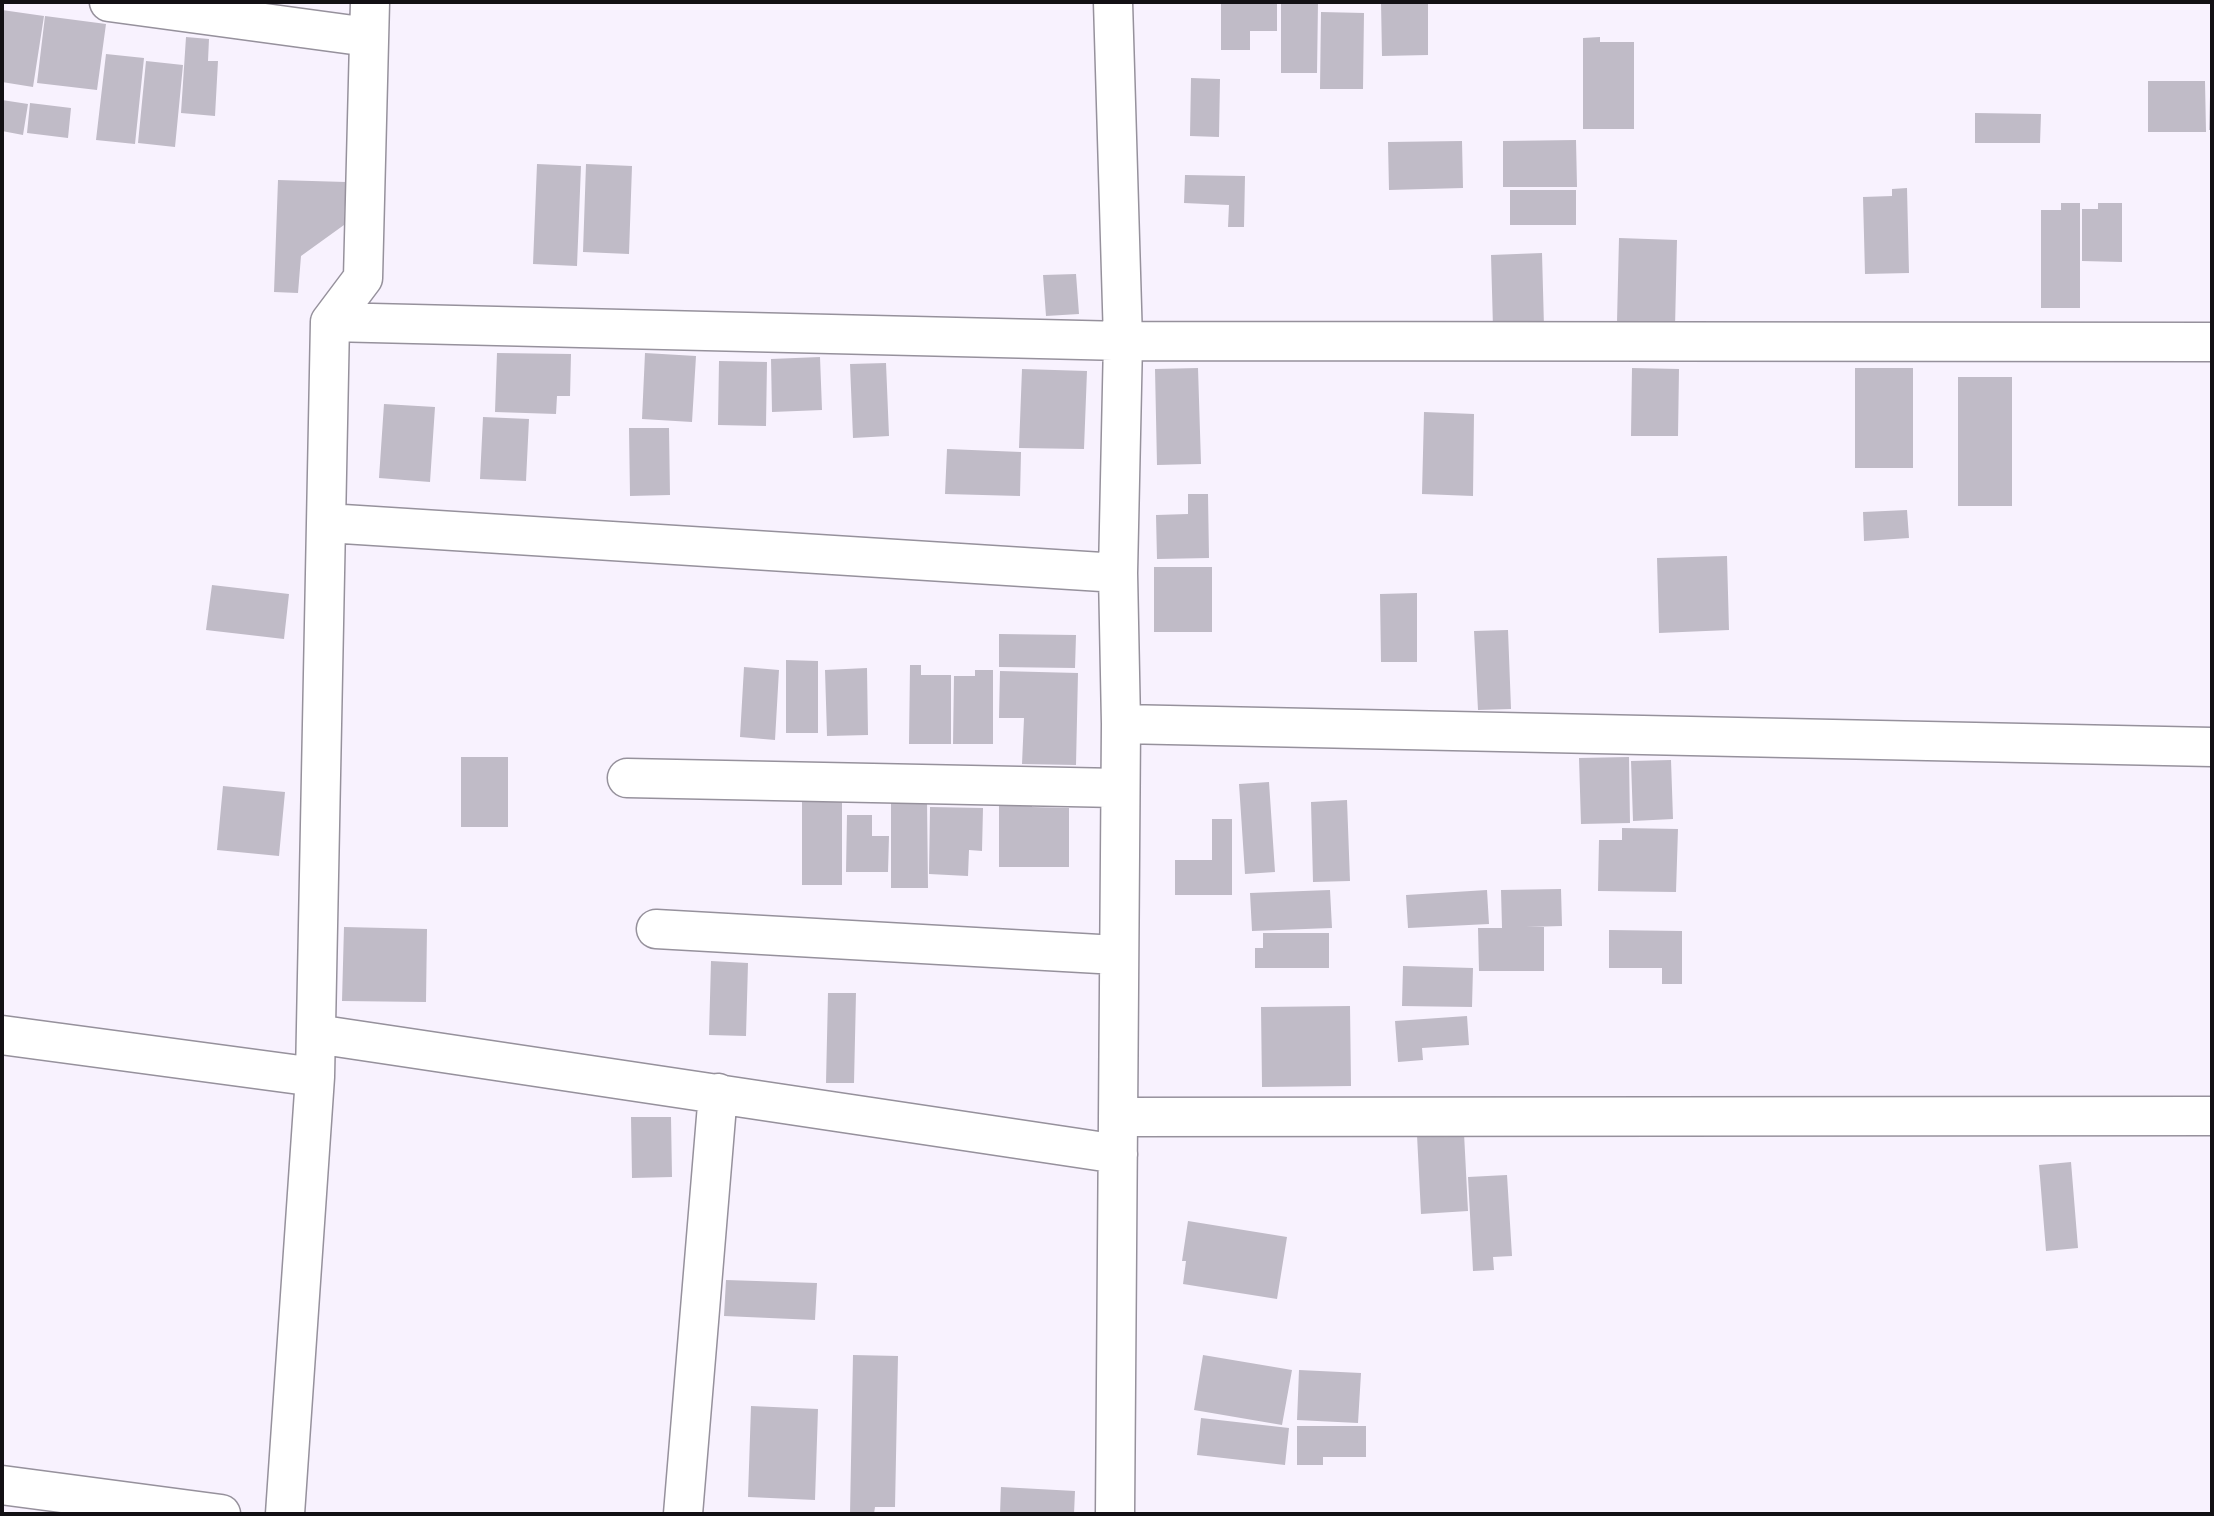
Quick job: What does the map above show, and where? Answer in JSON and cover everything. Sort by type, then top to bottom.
[{"type":"street","points":[[108,2],[369,19],[363,278],[330,322],[315,1077],[285,1514]]},
{"type":"street","points":[[1113,2],[1123,341],[1118,573],[1121,724],[1118,788],[1115,1514]]},
{"type":"street","points":[[330,322],[1123,341],[2212,342]]},
{"type":"street","points":[[327,523],[1118,573]]},
{"type":"street","points":[[1121,724],[2212,747]]},
{"type":"street","points":[[627,778],[1118,788]]},
{"type":"street","points":[[656,929],[1117,955]]},
{"type":"street","points":[[316,1034],[718,1093],[1118,1136],[2212,1116]]},
{"type":"street","points":[[2,1035],[315,1077]]},
{"type":"street","points":[[682,1514],[718,1093]]},
{"type":"street","points":[[2,1485],[221,1514]]},
{"type":"building","points":[[1221,2],[1277,2],[1277,31],[1250,31],[1250,50],[1221,50]]},
{"type":"building","points":[[1281,2],[1318,2],[1317,73],[1281,73]]},
{"type":"building","points":[[1381,2],[1428,2],[1428,55],[1382,56]]},
{"type":"building","points":[[2,10],[44,16],[33,87],[2,82]]},
{"type":"building","points":[[1321,12],[1364,13],[1363,89],[1320,89]]},
{"type":"building","points":[[45,16],[106,24],[97,90],[37,83]]},
{"type":"building","points":[[186,37],[209,39],[208,61],[218,61],[215,116],[181,113]]},
{"type":"building","points":[[1600,37],[1600,42],[1634,42],[1634,129],[1583,129],[1583,38]]},
{"type":"building","points":[[106,54],[144,58],[135,144],[96,140]]},
{"type":"building","points":[[146,61],[183,65],[175,147],[138,143]]},
{"type":"building","points":[[1191,78],[1220,79],[1219,137],[1190,136]]},
{"type":"building","points":[[2148,81],[2205,81],[2206,132],[2148,132]]},
{"type":"building","points":[[2212,96],[2212,130],[2209,130]]},
{"type":"building","points":[[2,100],[28,104],[23,135],[2,131]]},
{"type":"building","points":[[30,103],[71,108],[68,138],[27,133]]},
{"type":"building","points":[[1975,113],[2041,114],[2040,143],[1975,143]]},
{"type":"building","points":[[1576,140],[1577,187],[1503,187],[1503,141]]},
{"type":"building","points":[[1462,141],[1463,188],[1389,190],[1388,142]]},
{"type":"building","points":[[537,164],[581,166],[577,266],[533,264]]},
{"type":"building","points":[[586,164],[632,166],[629,254],[583,252]]},
{"type":"building","points":[[1185,175],[1245,176],[1244,227],[1228,227],[1229,205],[1184,203]]},
{"type":"building","points":[[278,180],[346,182],[344,225],[301,256],[298,293],[274,292]]},
{"type":"building","points":[[1907,188],[1909,273],[1865,274],[1863,197],[1892,196],[1892,189]]},
{"type":"building","points":[[1510,190],[1576,190],[1576,225],[1510,225]]},
{"type":"building","points":[[2061,203],[2080,203],[2080,308],[2041,308],[2041,210],[2061,210]]},
{"type":"building","points":[[2098,203],[2122,203],[2122,262],[2082,261],[2082,209],[2098,209]]},
{"type":"building","points":[[1619,238],[1677,240],[1675,328],[1617,322]]},
{"type":"building","points":[[1542,253],[1544,327],[1493,328],[1491,255]]},
{"type":"building","points":[[1076,274],[1079,314],[1046,316],[1043,275]]},
{"type":"building","points":[[497,353],[571,354],[570,396],[557,396],[556,414],[495,412]]},
{"type":"building","points":[[645,353],[696,356],[692,422],[642,419]]},
{"type":"building","points":[[820,357],[822,410],[772,412],[771,359]]},
{"type":"building","points":[[719,361],[767,362],[766,426],[718,425]]},
{"type":"building","points":[[886,363],[889,436],[853,438],[850,364]]},
{"type":"building","points":[[1198,368],[1201,464],[1157,465],[1155,369]]},
{"type":"building","points":[[1632,368],[1679,369],[1678,436],[1631,436]]},
{"type":"building","points":[[1855,368],[1913,368],[1913,468],[1855,468]]},
{"type":"building","points":[[1022,369],[1087,371],[1084,449],[1019,448]]},
{"type":"building","points":[[1958,377],[2012,377],[2012,506],[1958,506]]},
{"type":"building","points":[[384,404],[435,407],[430,482],[379,478]]},
{"type":"building","points":[[1424,412],[1474,414],[1473,496],[1422,494]]},
{"type":"building","points":[[483,417],[529,419],[526,481],[480,479]]},
{"type":"building","points":[[629,428],[669,428],[670,495],[630,496]]},
{"type":"building","points":[[947,449],[1021,452],[1020,496],[945,494]]},
{"type":"building","points":[[1188,494],[1208,494],[1209,558],[1157,559],[1156,515],[1188,514]]},
{"type":"building","points":[[1907,510],[1909,538],[1864,541],[1863,512]]},
{"type":"building","points":[[1727,556],[1729,630],[1659,633],[1657,558]]},
{"type":"building","points":[[1154,567],[1212,567],[1212,632],[1154,632]]},
{"type":"building","points":[[212,585],[289,594],[284,639],[206,630]]},
{"type":"building","points":[[1417,593],[1417,662],[1381,662],[1380,594]]},
{"type":"building","points":[[1508,630],[1511,709],[1478,710],[1474,631]]},
{"type":"building","points":[[999,634],[1076,635],[1075,668],[999,667]]},
{"type":"building","points":[[786,660],[818,661],[818,733],[786,733]]},
{"type":"building","points":[[910,665],[921,665],[921,675],[951,675],[951,744],[909,744]]},
{"type":"building","points":[[744,667],[779,670],[775,740],[740,737]]},
{"type":"building","points":[[867,668],[868,735],[827,736],[825,670]]},
{"type":"building","points":[[975,670],[993,670],[993,744],[953,744],[954,676],[975,676]]},
{"type":"building","points":[[1000,671],[1078,673],[1076,765],[1022,764],[1024,718],[999,718]]},
{"type":"building","points":[[461,757],[508,757],[508,827],[461,827]]},
{"type":"building","points":[[1629,757],[1630,823],[1581,824],[1579,758]]},
{"type":"building","points":[[1671,760],[1673,819],[1633,821],[1631,761]]},
{"type":"building","points":[[1269,782],[1275,872],[1245,874],[1239,784]]},
{"type":"building","points":[[802,784],[842,784],[842,885],[802,885]]},
{"type":"building","points":[[223,786],[285,792],[279,856],[217,850]]},
{"type":"building","points":[[999,797],[1032,797],[1032,807],[1069,808],[1069,867],[999,867]]},
{"type":"building","points":[[891,799],[927,799],[928,888],[891,888]]},
{"type":"building","points":[[1347,800],[1350,881],[1313,882],[1311,802]]},
{"type":"building","points":[[930,807],[983,808],[982,851],[969,850],[968,876],[929,874]]},
{"type":"building","points":[[847,815],[872,815],[872,836],[889,836],[888,872],[846,872]]},
{"type":"building","points":[[1212,819],[1232,819],[1232,895],[1175,895],[1175,860],[1212,860]]},
{"type":"building","points":[[1622,828],[1678,829],[1676,892],[1598,891],[1599,840],[1622,840]]},
{"type":"building","points":[[1561,889],[1562,926],[1526,927],[1544,927],[1544,971],[1479,971],[1478,928],[1502,928],[1501,890]]},
{"type":"building","points":[[1330,890],[1332,928],[1252,931],[1250,893]]},
{"type":"building","points":[[1487,890],[1489,924],[1408,928],[1406,895]]},
{"type":"building","points":[[344,927],[427,929],[426,1002],[342,1001]]},
{"type":"building","points":[[1609,930],[1682,931],[1682,984],[1662,984],[1662,968],[1609,968]]},
{"type":"building","points":[[1263,933],[1329,933],[1329,968],[1255,968],[1255,948],[1263,948]]},
{"type":"building","points":[[711,961],[748,963],[746,1036],[709,1035]]},
{"type":"building","points":[[1403,966],[1473,968],[1472,1007],[1402,1006]]},
{"type":"building","points":[[828,993],[856,993],[854,1083],[826,1083]]},
{"type":"building","points":[[1350,1006],[1351,1086],[1262,1087],[1261,1007]]},
{"type":"building","points":[[1467,1016],[1469,1045],[1422,1048],[1423,1060],[1398,1062],[1395,1021]]},
{"type":"building","points":[[631,1117],[671,1117],[672,1177],[632,1178]]},
{"type":"building","points":[[1464,1133],[1468,1211],[1421,1214],[1417,1135]]},
{"type":"building","points":[[2071,1162],[2078,1248],[2046,1251],[2039,1165]]},
{"type":"building","points":[[1507,1175],[1512,1256],[1493,1257],[1494,1270],[1473,1271],[1468,1177]]},
{"type":"building","points":[[1188,1221],[1287,1237],[1277,1299],[1183,1284],[1186,1261],[1182,1261]]},
{"type":"building","points":[[726,1280],[817,1283],[815,1320],[724,1316]]},
{"type":"building","points":[[853,1355],[898,1356],[895,1507],[875,1507],[874,1514],[850,1514]]},
{"type":"building","points":[[1203,1355],[1292,1370],[1282,1425],[1194,1410]]},
{"type":"building","points":[[1299,1370],[1361,1373],[1358,1423],[1297,1420]]},
{"type":"building","points":[[751,1406],[818,1409],[815,1500],[748,1497]]},
{"type":"building","points":[[1201,1418],[1289,1428],[1285,1465],[1197,1455]]},
{"type":"building","points":[[1297,1426],[1366,1426],[1366,1457],[1323,1457],[1323,1465],[1297,1465]]},
{"type":"building","points":[[1001,1487],[1075,1491],[1074,1514],[1000,1514]]}]
